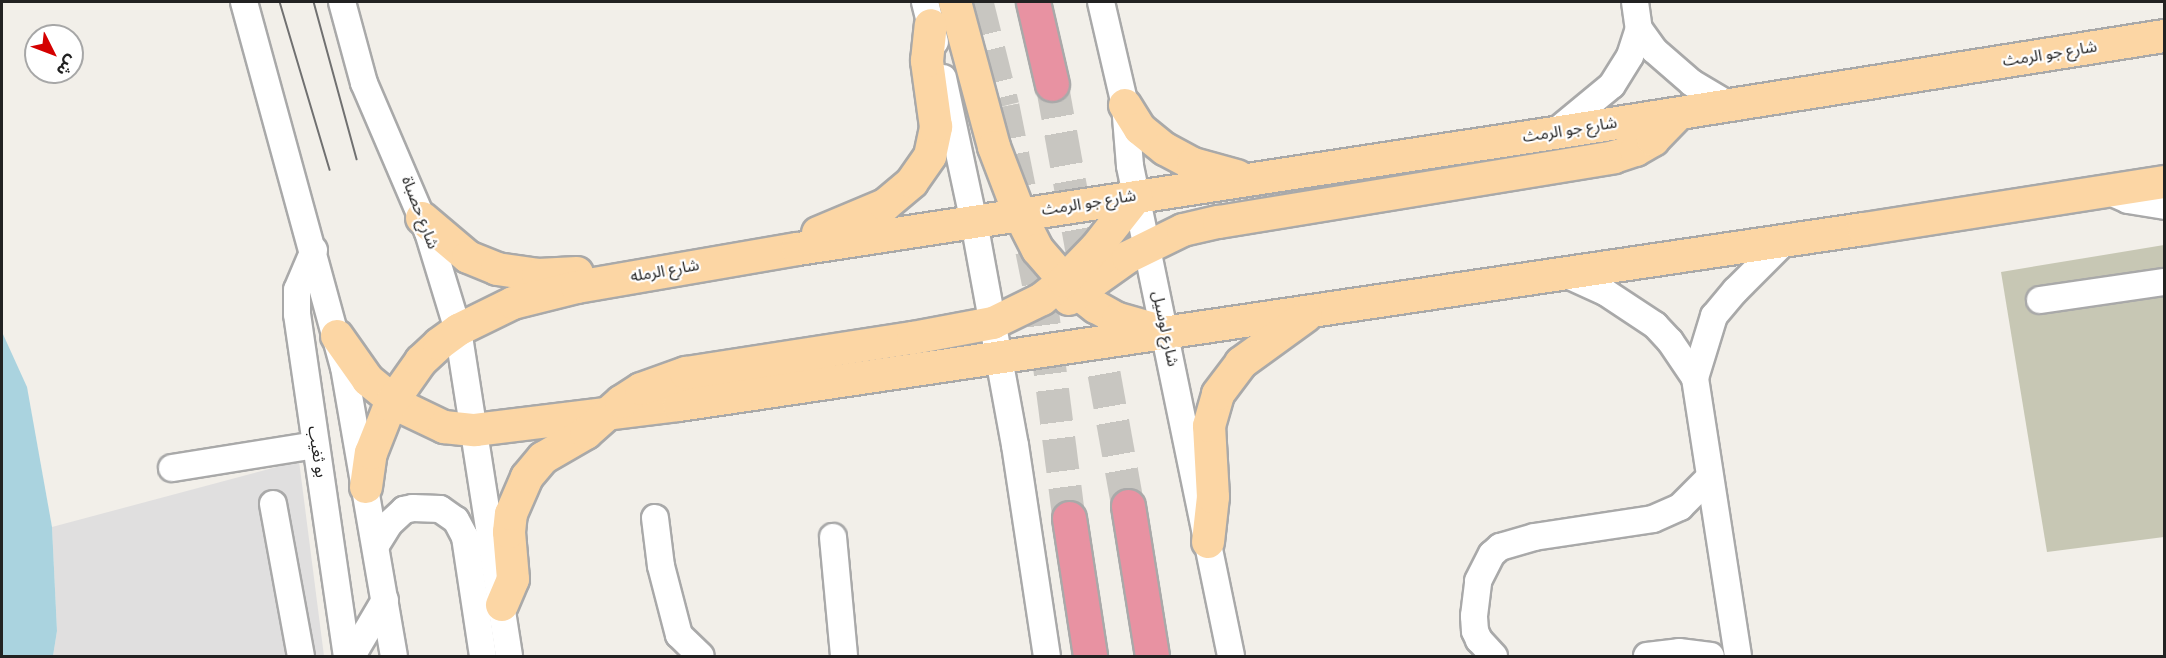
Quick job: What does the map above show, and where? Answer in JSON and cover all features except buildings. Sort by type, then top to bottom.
[{"type":"highway","points":[[1033,2],[1052,84]]},
{"type":"highway","points":[[1128,506],[1152,657]]},
{"type":"highway","points":[[1069,518],[1090,657]]},
{"type":"main road","points":[[955,2],[974,65],[994,147],[1020,215],[1038,250],[1070,287],[1118,319],[1165,332]]},
{"type":"main road","points":[[798,249],[818,233],[885,205],[912,182],[930,156],[936,127],[927,61],[928,13]]},
{"type":"main road","name":"شارع جو الرمث","points":[[974,222],[1678,114],[2164,36]]},
{"type":"main road","points":[[1125,105],[1140,129],[1165,149],[1193,164],[1223,174],[1256,179]]},
{"type":"main road","points":[[502,605],[513,579],[509,532],[511,514],[527,477],[543,458],[586,433],[602,416],[641,389],[686,373],[914,338],[993,323],[1110,268],[1183,230],[1219,222],[1614,157],[1636,150],[1653,140],[1678,114]]},
{"type":"main road","points":[[2108,191],[2164,164]]},
{"type":"main road","points":[[337,336],[368,380],[392,400],[429,422],[444,427],[475,430],[602,416],[1785,241],[2164,182]]},
{"type":"main road","points":[[999,357],[1070,287],[1096,248],[1136,197]]},
{"type":"main road","points":[[423,218],[468,257],[497,269],[538,275],[587,273],[616,280]]},
{"type":"main road","name":"شارع الرمله","points":[[366,487],[375,441],[392,400],[421,361],[458,330],[513,303],[616,280],[974,222]]},
{"type":"main road","points":[[1208,542],[1213,497],[1209,426],[1218,394],[1241,363],[1314,311]]},
{"type":"street","points":[[244,2],[337,336]]},
{"type":"street","name":"شارع حصباة","points":[[342,2],[364,83],[423,218],[458,330],[475,430]]},
{"type":"street","name":"شارع لوسيل","points":[[1101,2],[1125,105],[1130,166],[1136,197],[1231,657]]},
{"type":"street","points":[[1635,2],[1640,28],[1654,50],[1674,69],[1729,105]]},
{"type":"street","points":[[928,13],[974,222],[993,323],[1047,657]]},
{"type":"street","points":[[1554,133],[1612,85],[1630,56],[1640,28]]},
{"type":"street","points":[[2108,191],[2128,200],[2164,206]]},
{"type":"street","points":[[1695,378],[1714,316],[1736,290],[1785,241]]},
{"type":"street","name":"بو ثغيب","points":[[314,250],[297,290],[297,314],[347,657]]},
{"type":"street","points":[[1565,273],[1605,292],[1655,325],[1670,341],[1695,378],[1738,657]]},
{"type":"street","points":[[2040,300],[2164,282]]},
{"type":"street","name":"شارع الرمله","points":[[337,336],[366,487],[394,657]]},
{"type":"street","points":[[475,430],[509,657]]},
{"type":"street","points":[[172,468],[315,445]]},
{"type":"street","points":[[1494,657],[1479,640],[1475,631],[1474,616],[1481,570],[1500,547],[1544,535],[1653,519],[1680,507],[1710,477]]},
{"type":"street","points":[[273,504],[301,657]]},
{"type":"street","points":[[376,545],[389,524],[404,510],[440,509],[456,520],[465,537],[483,657]]},
{"type":"street","points":[[656,518],[661,566],[680,635],[701,657]]},
{"type":"street","points":[[833,537],[844,657]]},
{"type":"street","points":[[352,657],[385,600]]},
{"type":"street","points":[[1647,657],[1678,652],[1711,657]]},
{"type":"shaded area","points":[[2164,245],[2164,537],[2047,552],[2001,272]]},
{"type":"shaded area","points":[[299,461],[324,656],[53,656],[57,631],[52,527]]},
{"type":"water","points":[[2,332],[27,387],[52,527],[57,631],[53,656],[2,656]]},
{"type":"tunnel","points":[[977,2],[1003,106],[1040,292],[1069,518]]},
{"type":"tunnel","points":[[1052,84],[1128,506]]},
{"type":"tram line","points":[[280,2],[330,170]]},
{"type":"tram line","points":[[314,2],[357,159]]}]
